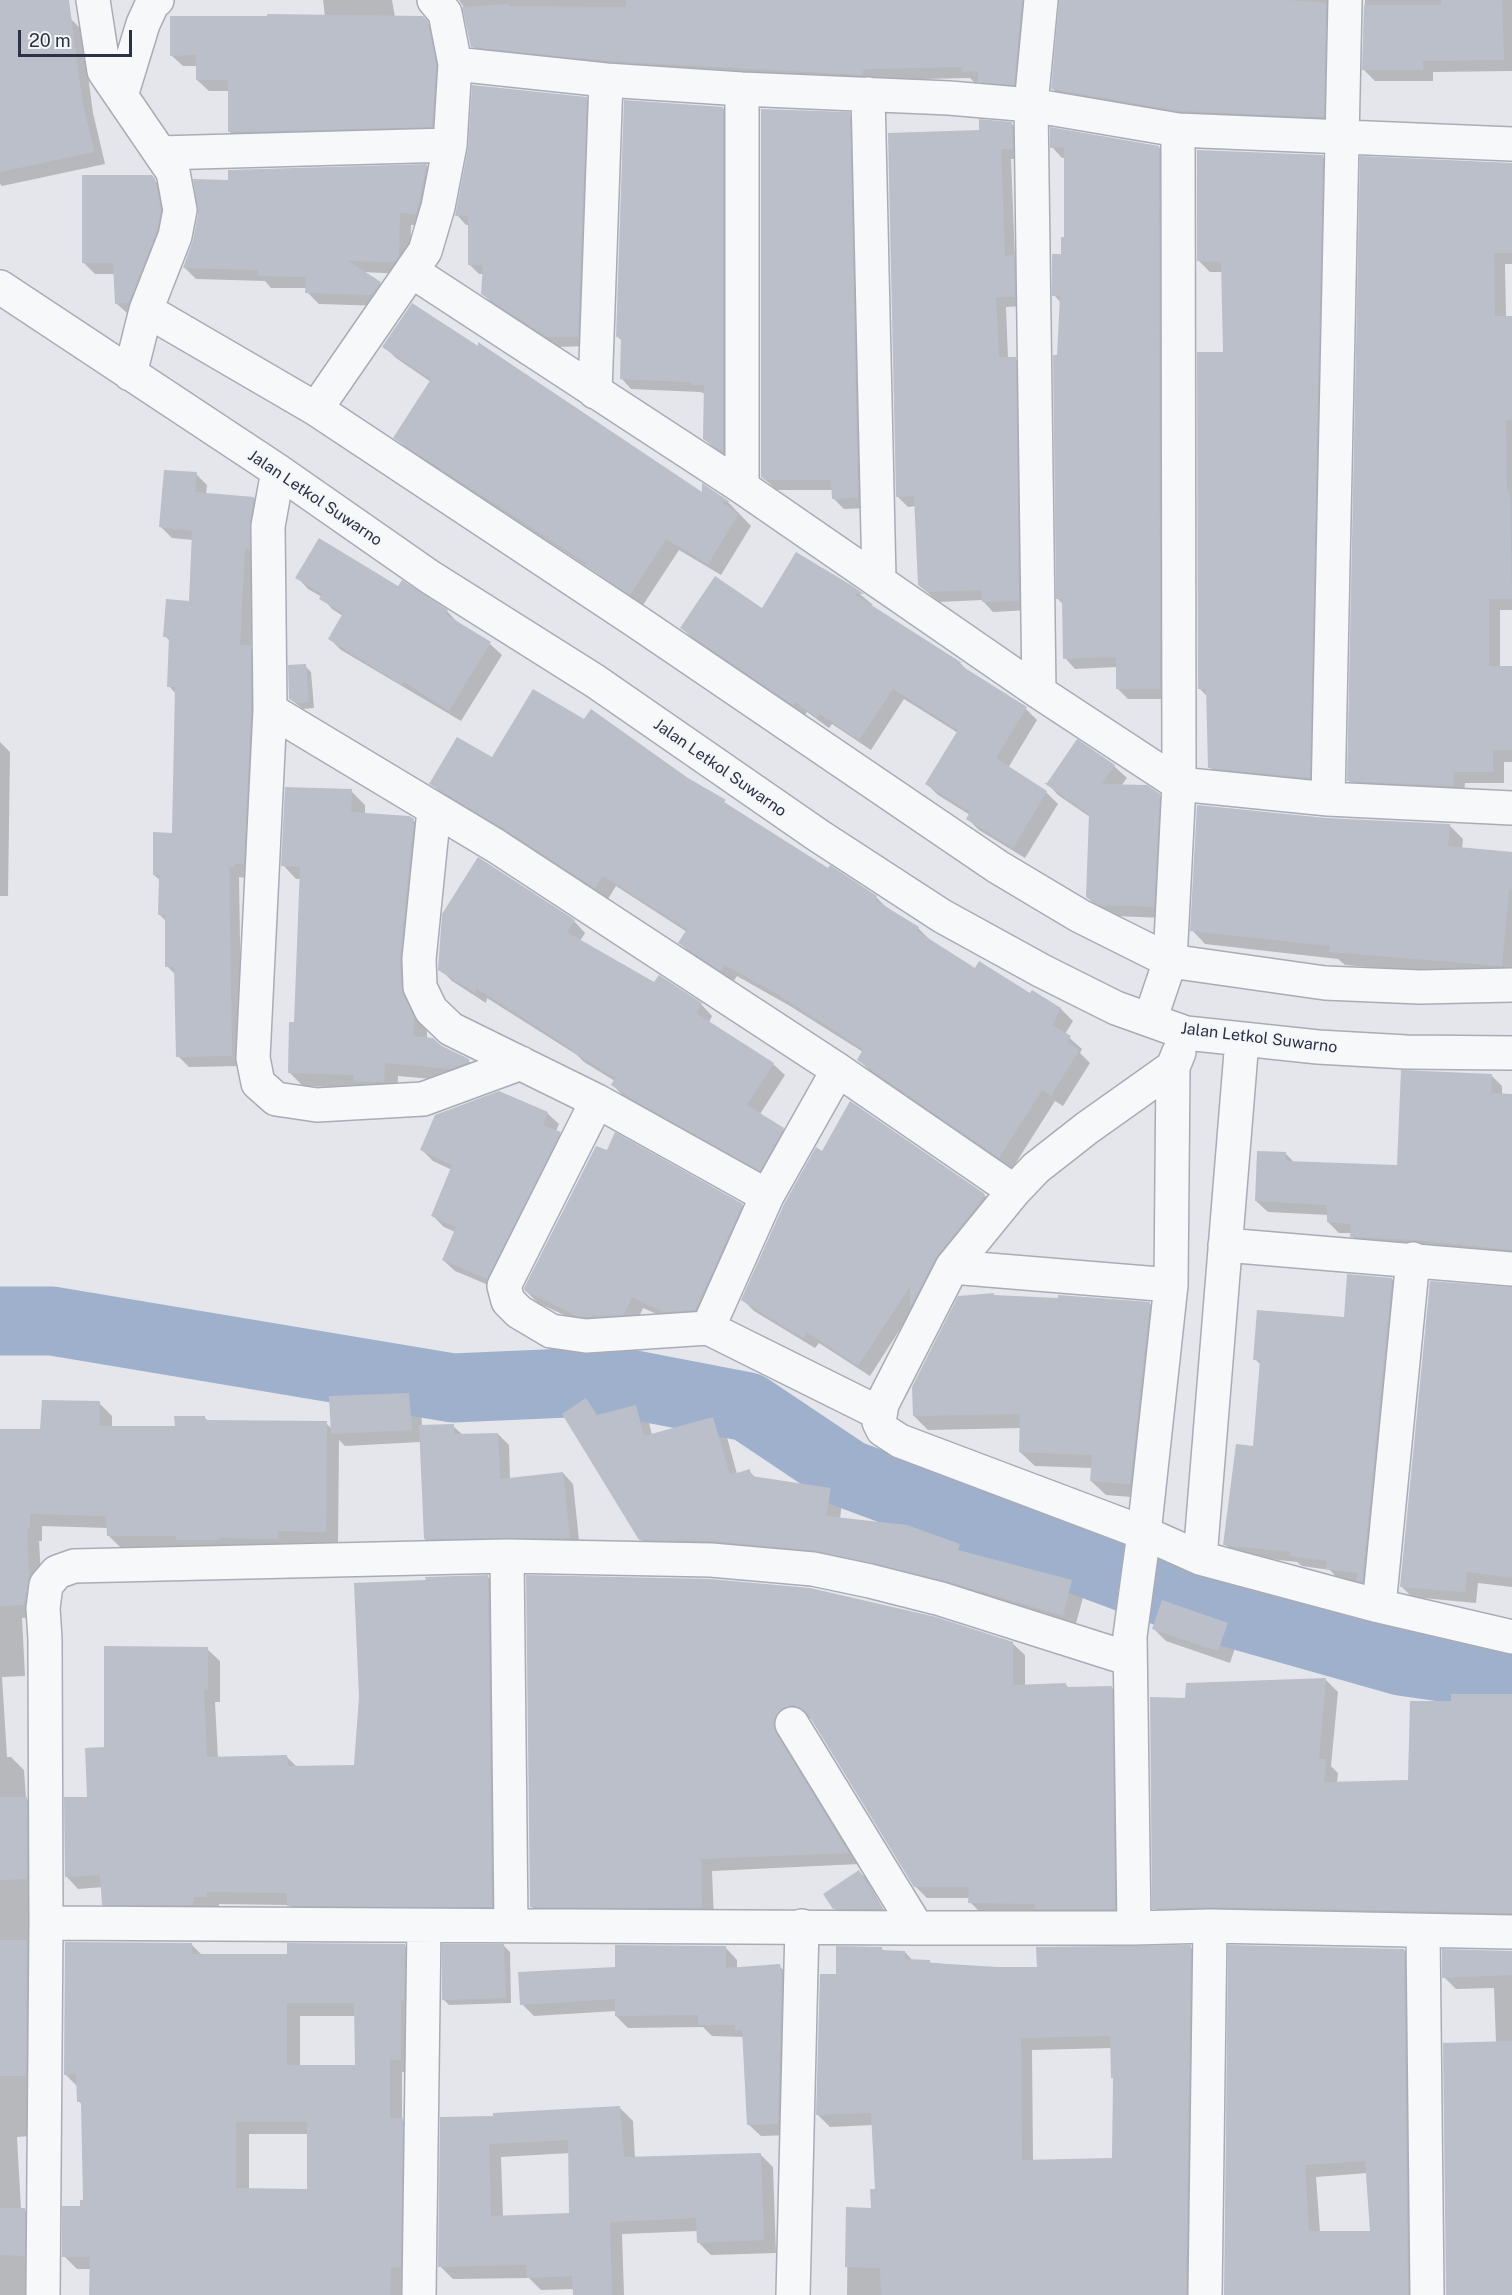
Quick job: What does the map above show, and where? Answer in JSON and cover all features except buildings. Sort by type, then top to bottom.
[{"type":"street","points":[[93,0],[104,71],[173,172],[180,210],[175,236],[146,310],[130,374]]},
{"type":"street","points":[[122,96],[143,24],[153,2],[157,0]]},
{"type":"street","points":[[316,409],[412,272],[429,240],[450,145],[455,64],[445,13],[434,0]]},
{"type":"street","points":[[1039,692],[1031,105],[1041,0]]},
{"type":"street","points":[[1328,799],[1345,0]]},
{"type":"street","points":[[455,64],[606,80],[742,89],[949,98],[1031,105],[1178,130],[1512,144]]},
{"type":"street","points":[[595,392],[606,80]]},
{"type":"street","points":[[742,89],[742,486]]},
{"type":"street","points":[[868,94],[879,579]]},
{"type":"street","points":[[1150,1020],[1170,961],[1179,784],[1178,130]]},
{"type":"street","points":[[160,153],[450,145]]},
{"type":"street","points":[[412,272],[742,486],[1039,692],[1179,784],[1328,799],[1512,808]]},
{"type":"street","name":"Jalan Letkol Suwarno","points":[[0,287],[278,471],[430,577],[595,681],[819,836],[942,916],[1042,971],[1116,1008],[1186,1033],[1318,1047],[1406,1052],[1512,1053]]},
{"type":"street","points":[[146,310],[316,409],[645,627],[998,867],[1080,916],[1170,961],[1325,983],[1420,987],[1512,985]]},
{"type":"street","points":[[278,471],[268,526],[270,710],[253,1058],[258,1083],[276,1099],[317,1106],[423,1099],[521,1064]]},
{"type":"street","points":[[270,710],[335,747],[434,810],[496,846],[838,1070],[1014,1191]]},
{"type":"street","points":[[434,810],[419,959],[420,987],[431,1010],[451,1029],[597,1101],[767,1196]]},
{"type":"street","points":[[1134,1928],[1130,1647],[1171,1285],[1173,1067],[1186,1033]]},
{"type":"street","points":[[1200,1558],[1242,1040]]},
{"type":"street","points":[[1173,1067],[1036,1168],[1014,1191],[952,1268],[882,1404],[879,1422],[883,1430],[900,1441],[1141,1549],[1200,1558],[1379,1606],[1512,1637]]},
{"type":"street","points":[[708,1328],[767,1196],[838,1070]]},
{"type":"street","points":[[597,1101],[504,1286],[508,1301],[519,1312],[551,1331],[586,1336],[708,1328],[879,1413]]},
{"type":"street","points":[[1225,1245],[1512,1269]]},
{"type":"street","points":[[1379,1606],[1413,1259]]},
{"type":"street","points":[[952,1268],[1171,1285]]},
{"type":"street","points":[[43,2295],[46,1923],[43,1608],[45,1585],[57,1572],[74,1566],[507,1556],[711,1560],[813,1569],[1130,1647]]},
{"type":"street","points":[[507,1556],[511,1926]]},
{"type":"street","points":[[792,1724],[917,1928]]},
{"type":"street","points":[[46,1923],[917,1928],[1210,1926],[1512,1932]]},
{"type":"street","points":[[419,2295],[424,1926]]},
{"type":"street","points":[[793,2295],[802,1926]]},
{"type":"street","points":[[1205,2295],[1210,1926]]},
{"type":"street","points":[[1423,1931],[1427,2295]]},
{"type":"waterway","points":[[0,1321],[52,1321],[453,1388],[613,1381],[748,1407],[848,1474],[1189,1601],[1401,1661],[1512,1677]]}]
